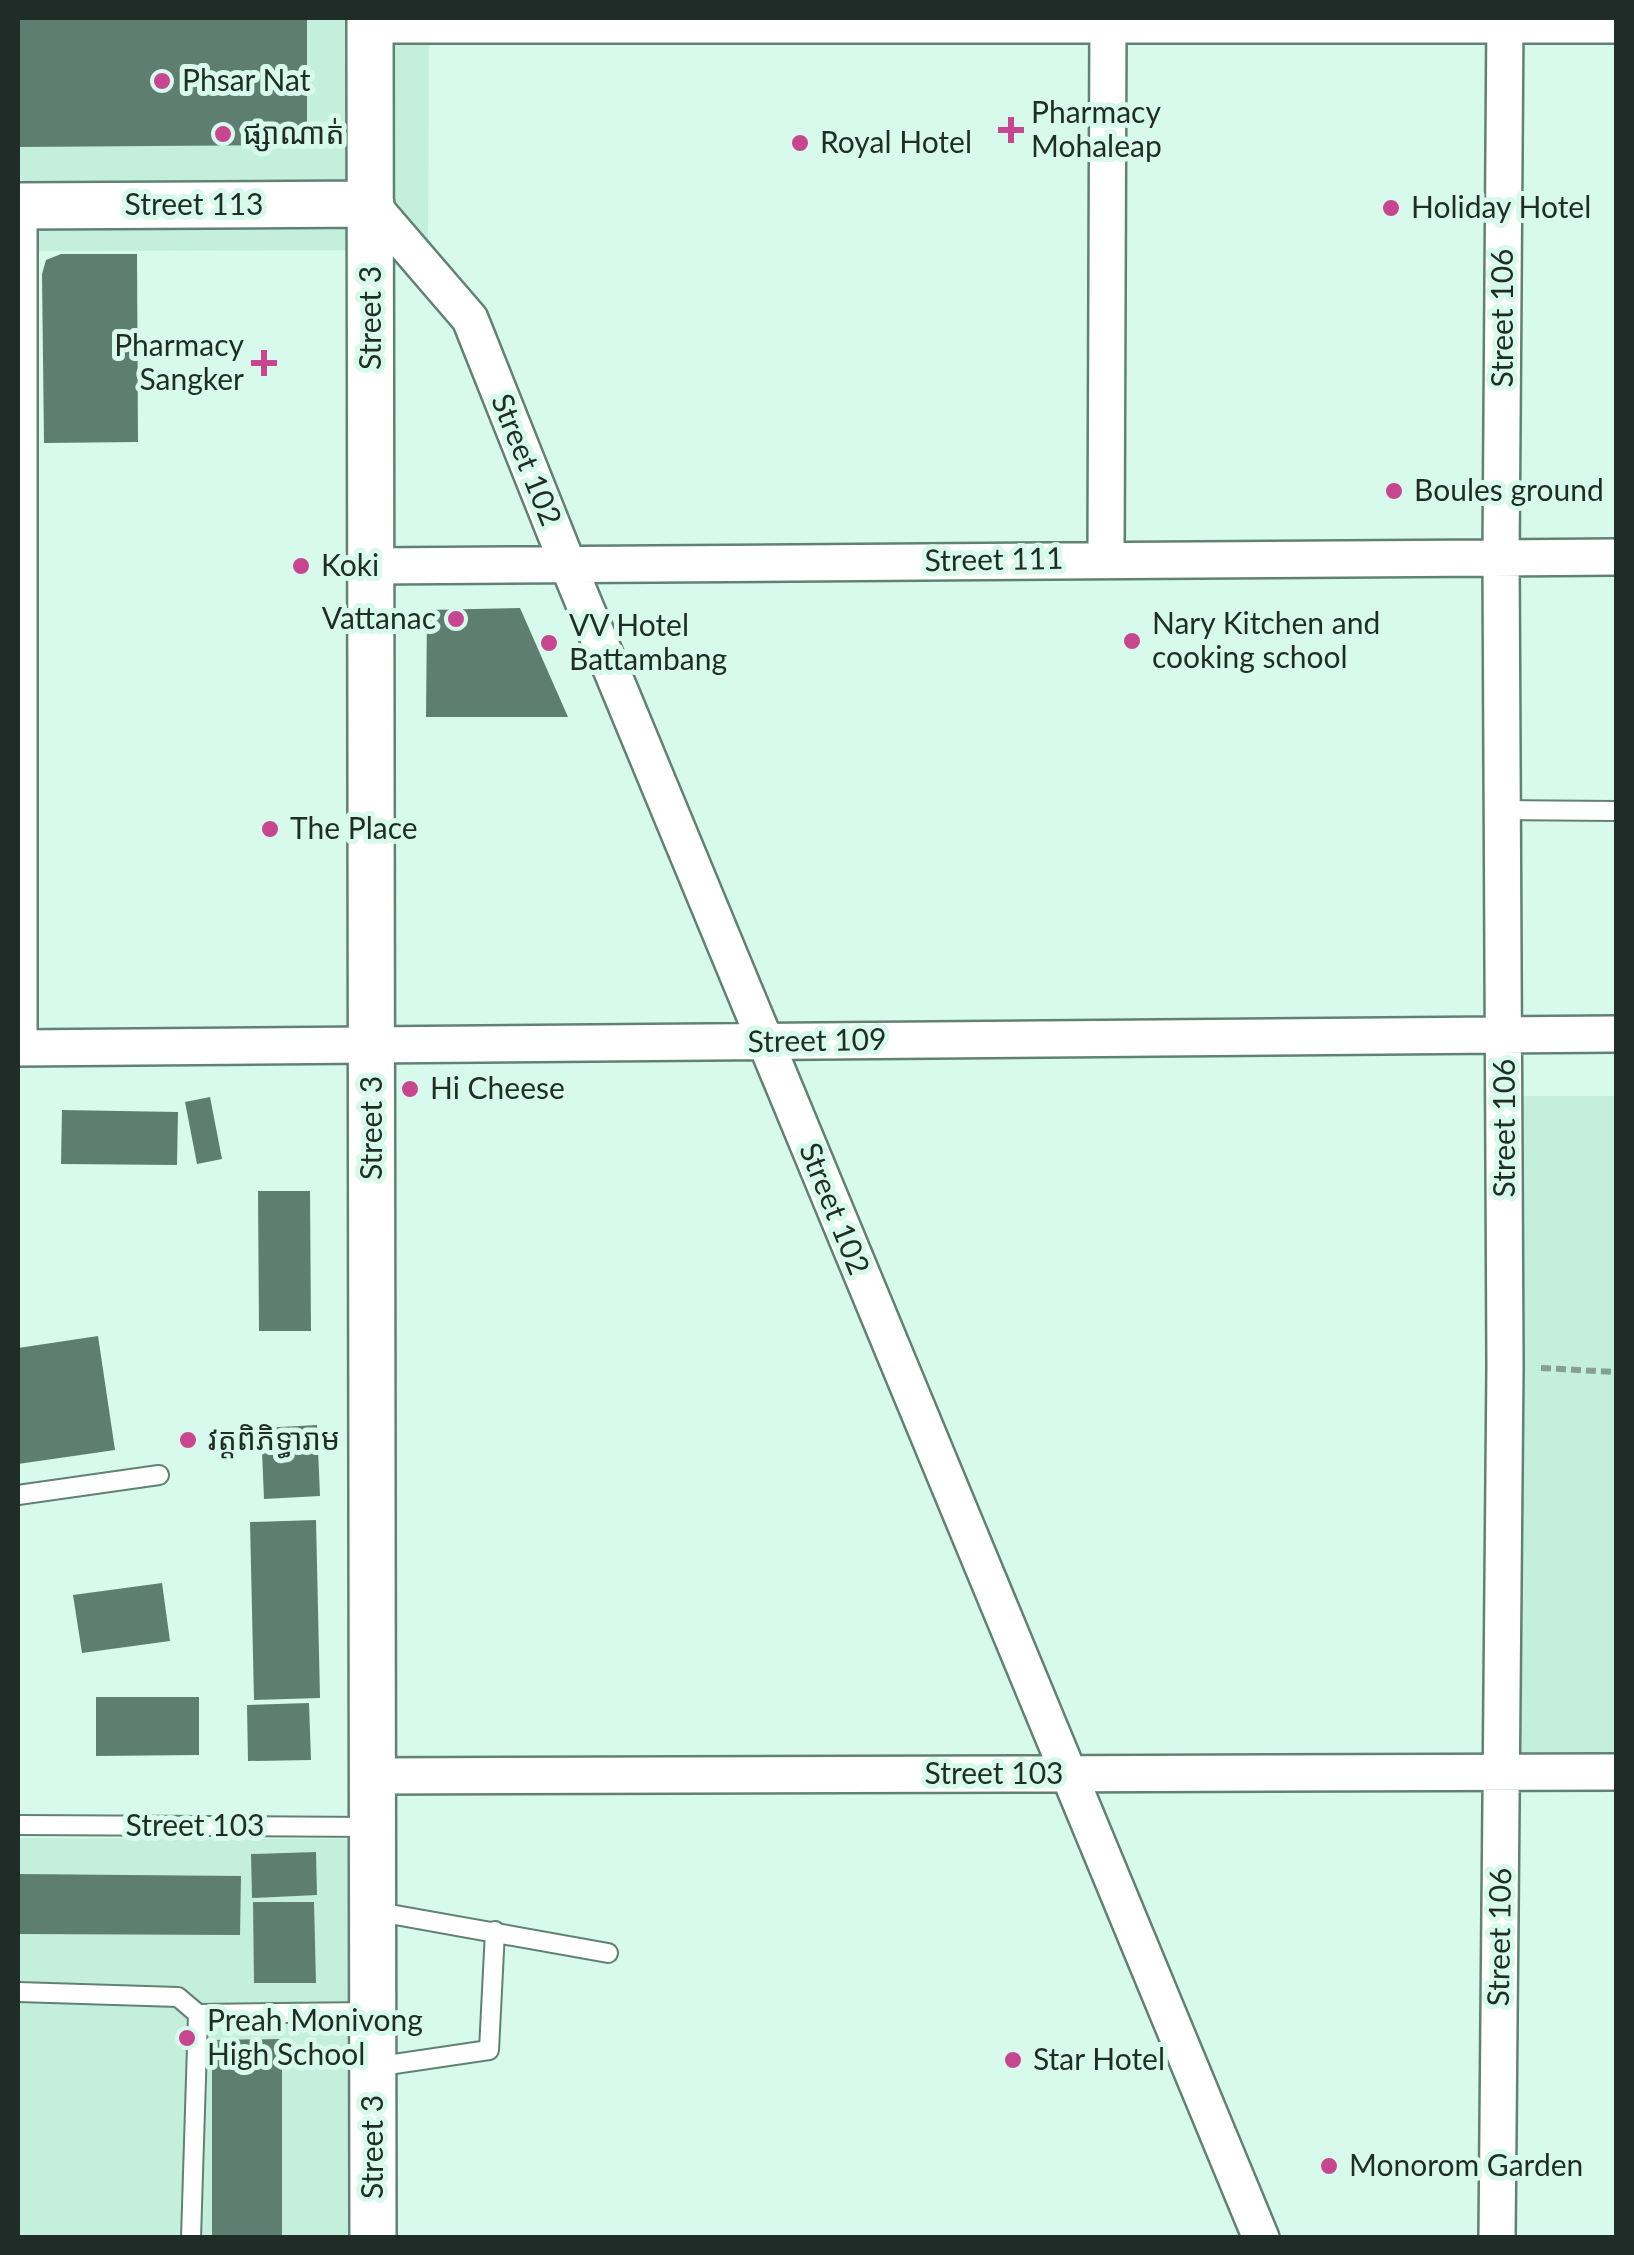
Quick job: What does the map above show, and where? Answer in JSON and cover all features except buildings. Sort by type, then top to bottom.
[{"type":"street","points":[[370,19],[1616,20]]},
{"type":"street","name":"Street 3","points":[[370,19],[373,2238]]},
{"type":"street","points":[[1106,559],[1126,19]]},
{"type":"street","name":"Street 106","points":[[1497,2238],[1505,1366],[1501,556],[1505,19]]},
{"type":"street","name":"Street 113","points":[[18,206],[370,204]]},
{"type":"street","name":"Street 102","points":[[370,204],[470,319],[568,565],[1260,2238]]},
{"type":"street","points":[[18,206],[18,1048]]},
{"type":"street","name":"Street 111","points":[[371,566],[1616,557]]},
{"type":"street","name":"Street 109","points":[[18,1048],[1616,1034]]},
{"type":"street","name":"Street 103","points":[[372,1776],[1616,1772]]},
{"type":"lane","points":[[1503,810],[1616,811]]},
{"type":"lane","points":[[18,1494],[158,1475]]},
{"type":"lane","name":"Street 103","points":[[18,1825],[372,1827]]},
{"type":"lane","points":[[372,1911],[608,1953]]},
{"type":"lane","points":[[373,2068],[489,2050],[496,1931]]},
{"type":"lane","points":[[18,1992],[178,1997],[198,2014],[373,2012]]},
{"type":"lane","points":[[191,2238],[198,2014]]},
{"type":"path","points":[[1505,1366],[1616,1372]]},
{"type":"shaded area","name":"ផ្សាណាត់","points":[[18,18],[429,18],[428,250],[18,251]]},
{"type":"shaded area","points":[[1506,1096],[1616,1096],[1616,1765],[1505,1765]]},
{"type":"shaded area","name":"Preah Monivong High School","points":[[18,1838],[357,1839],[355,2237],[18,2238]]},
{"type":"place","name":"Phsar Nat","points":[[162,81]]},
{"type":"place","name":"Pharmacy Mohaleap","points":[[1011,130]]},
{"type":"place","name":"ផ្សាណាត់","points":[[223,134]]},
{"type":"place","name":"Royal Hotel","points":[[800,143]]},
{"type":"place","name":"Holiday Hotel","points":[[1391,208]]},
{"type":"place","name":"Pharmacy Sangker","points":[[264,363]]},
{"type":"place","name":"Boules ground","points":[[1394,491]]},
{"type":"place","name":"Koki","points":[[301,566]]},
{"type":"place","name":"Vattanac","points":[[456,619]]},
{"type":"place","name":"Nary Kitchen and cooking school","points":[[1132,641]]},
{"type":"place","name":"VV Hotel Battambang","points":[[549,643]]},
{"type":"place","name":"The Place","points":[[270,829]]},
{"type":"place","name":"Hi Cheese","points":[[410,1089]]},
{"type":"place","name":"វត្តពិភិទ្ធារាម","points":[[188,1440]]},
{"type":"place","name":"Preah Monivong High School","points":[[187,2038]]},
{"type":"place","name":"Star Hotel","points":[[1013,2060]]},
{"type":"place","name":"Monorom Garden","points":[[1329,2166]]}]
